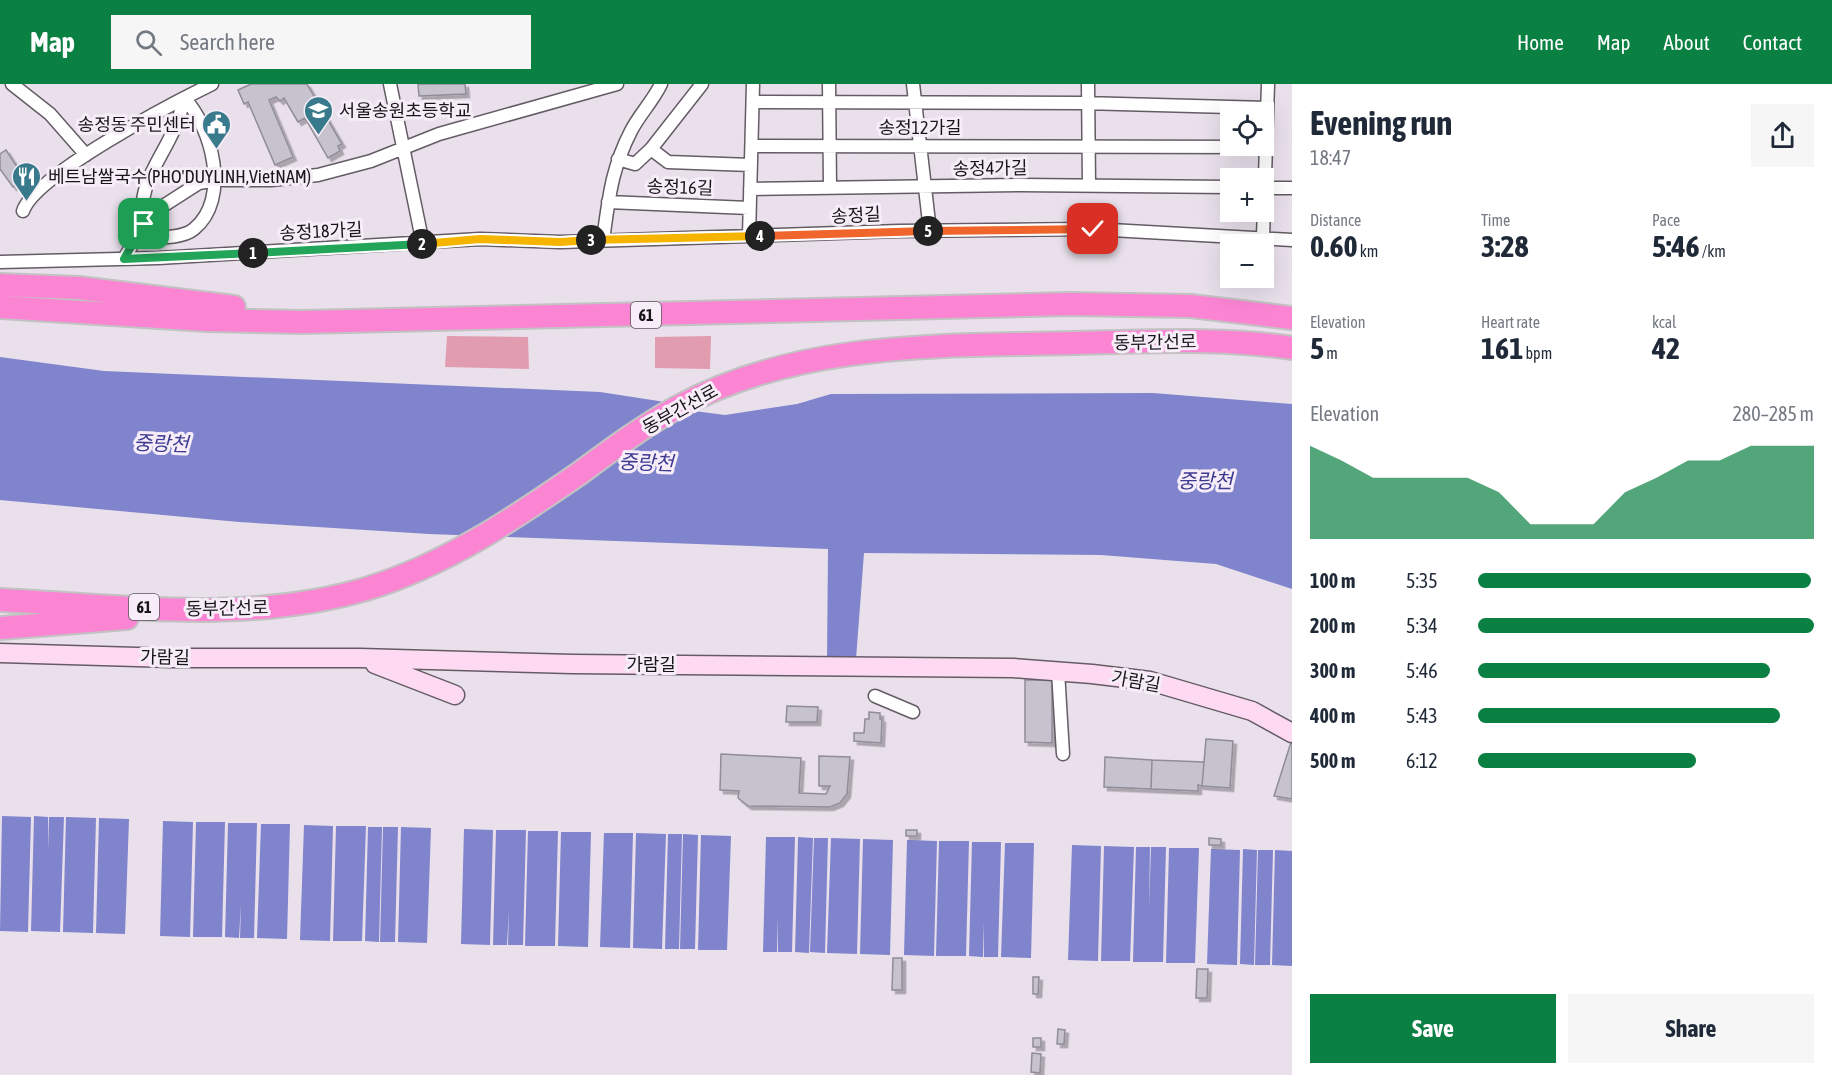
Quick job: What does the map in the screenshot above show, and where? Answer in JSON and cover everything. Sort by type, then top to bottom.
[{"type":"highway","points":[[0,285],[111,292],[242,308],[303,322]]},
{"type":"highway","name":"동부간선로","points":[[0,307],[207,321],[303,322],[1070,304],[1191,306],[1292,318]]},
{"type":"highway","name":"동부간선로","points":[[0,600],[210,609],[289,606],[376,586],[460,551],[506,523],[648,425],[720,387],[773,368],[805,360],[884,349],[1174,341],[1241,342],[1292,348]]},
{"type":"highway","points":[[0,628],[91,622],[210,609]]},
{"type":"street","points":[[12,84],[50,114],[86,155]]},
{"type":"street","points":[[23,211],[25,205],[52,179],[86,155],[212,84]]},
{"type":"street","points":[[390,84],[423,244]]},
{"type":"street","points":[[124,259],[149,214],[199,183],[216,180],[271,180],[318,175],[403,149],[450,131],[617,84]]},
{"type":"street","points":[[603,240],[610,182],[618,159],[631,129],[661,84]]},
{"type":"street","points":[[651,149],[702,84]]},
{"type":"street","points":[[749,236],[753,84]]},
{"type":"street","points":[[829,84],[830,187]]},
{"type":"street","points":[[913,84],[930,231]]},
{"type":"street","points":[[1088,84],[1089,185]]},
{"type":"street","points":[[1267,102],[1268,84]]},
{"type":"street","points":[[135,238],[184,234],[195,229],[209,207],[216,180],[207,138],[192,106],[184,98]]},
{"type":"street","points":[[144,224],[141,201],[156,159],[178,121],[184,98]]},
{"type":"street","points":[[754,102],[1088,103],[1220,107]]},
{"type":"street","name":"송정12가길","points":[[752,146],[1220,147]]},
{"type":"street","name":"송정16길","points":[[618,159],[635,164],[651,149],[668,162],[751,165]]},
{"type":"street","name":"송정4가길","points":[[750,189],[1089,185],[1220,187]]},
{"type":"street","points":[[1274,188],[1292,188]]},
{"type":"street","name":"송정16길","points":[[608,202],[749,208]]},
{"type":"street","name":"송정길","points":[[423,244],[480,239],[560,242],[930,231],[1093,229],[1220,235]]},
{"type":"street","name":"송정길","points":[[1274,238],[1292,240]]},
{"type":"street","name":"송정18가길","points":[[0,262],[124,259],[423,244]]},
{"type":"street","name":"가람길","points":[[0,653],[171,658],[360,658],[572,664],[1013,668],[1150,681],[1252,711],[1292,733]]},
{"type":"street","points":[[360,658],[455,695]]},
{"type":"street","points":[[1058,671],[1063,753]]},
{"type":"street","points":[[875,696],[913,712]]},
{"type":"shaded area","points":[[447,336],[528,337],[529,369],[445,367]]},
{"type":"shaded area","points":[[711,336],[710,369],[655,368],[655,337]]},
{"type":"water","name":"중랑천","points":[[0,357],[104,371],[600,392],[665,402],[694,411],[725,415],[797,404],[831,394],[1153,393],[1292,404],[1292,589],[1216,564],[1101,555],[864,553],[856,659],[827,661],[828,549],[429,534],[239,522],[0,500]]},
{"type":"water","points":[[2,816],[31,817],[28,932],[0,931]]},
{"type":"water","points":[[34,816],[48,817],[48,851],[49,817],[64,817],[60,932],[31,931]]},
{"type":"water","points":[[66,817],[96,818],[93,933],[63,932]]},
{"type":"water","points":[[99,818],[129,819],[125,934],[96,933]]},
{"type":"water","points":[[163,821],[193,822],[190,937],[160,936]]},
{"type":"water","points":[[196,822],[225,822],[222,937],[193,937]]},
{"type":"water","points":[[228,823],[257,823],[254,938],[240,938],[241,903],[239,938],[225,937]]},
{"type":"water","points":[[261,824],[290,824],[287,939],[257,938]]},
{"type":"water","points":[[304,825],[333,826],[330,941],[300,940]]},
{"type":"water","points":[[336,826],[366,826],[362,941],[333,941]]},
{"type":"water","points":[[368,827],[382,827],[379,942],[365,941]]},
{"type":"water","points":[[383,827],[398,827],[395,942],[380,942]]},
{"type":"water","points":[[401,827],[431,828],[427,943],[398,942]]},
{"type":"water","points":[[464,829],[493,830],[490,945],[461,944]]},
{"type":"water","points":[[496,830],[526,830],[523,945],[508,945],[509,910],[507,945],[493,945]]},
{"type":"water","points":[[528,831],[558,831],[555,946],[525,946]]},
{"type":"water","points":[[561,832],[591,832],[588,947],[558,946]]},
{"type":"water","points":[[604,833],[633,833],[630,948],[600,947]]},
{"type":"water","points":[[636,833],[666,834],[662,949],[633,948]]},
{"type":"water","points":[[668,834],[682,834],[679,949],[665,949]]},
{"type":"water","points":[[683,834],[698,835],[695,949],[680,949]]},
{"type":"water","points":[[701,835],[731,836],[727,950],[698,950]]},
{"type":"water","points":[[766,837],[795,837],[792,952],[778,952],[778,917],[777,952],[763,952]]},
{"type":"water","points":[[798,837],[813,838],[809,953],[795,952]]},
{"type":"water","points":[[814,838],[828,838],[825,953],[810,952]]},
{"type":"water","points":[[831,838],[860,839],[857,954],[827,953]]},
{"type":"water","points":[[863,839],[893,840],[890,955],[860,954]]},
{"type":"water","points":[[907,840],[937,841],[934,956],[904,955]]},
{"type":"water","points":[[939,841],[969,841],[966,956],[936,956]]},
{"type":"water","points":[[972,842],[1001,842],[998,957],[984,957],[984,922],[983,957],[969,956]]},
{"type":"water","points":[[1005,843],[1034,843],[1031,958],[1001,957]]},
{"type":"water","points":[[1072,845],[1101,846],[1098,961],[1068,960]]},
{"type":"water","points":[[1104,846],[1134,847],[1130,961],[1101,961]]},
{"type":"water","points":[[1136,847],[1150,847],[1149,910],[1151,847],[1166,847],[1163,962],[1133,962]]},
{"type":"water","points":[[1169,848],[1199,848],[1195,963],[1166,963]]},
{"type":"water","points":[[1211,849],[1240,850],[1237,965],[1207,964]]},
{"type":"water","points":[[1243,849],[1257,850],[1254,965],[1240,964]]},
{"type":"water","points":[[1258,850],[1273,850],[1270,965],[1255,965]]},
{"type":"water","points":[[1275,850],[1292,851],[1292,966],[1272,965]]},
{"type":"building","points":[[251,84],[307,84],[342,144],[338,146],[340,151],[328,158],[305,118],[298,122],[284,98],[280,101],[276,97],[269,100],[293,157],[275,165],[248,102],[244,104],[238,90]]},
{"type":"building","points":[[418,84],[465,84],[466,94],[419,96]]},
{"type":"building","points":[[6,150],[25,179],[13,187],[0,169],[0,154]]},
{"type":"building","points":[[1025,680],[1052,680],[1052,743],[1025,742]]},
{"type":"building","points":[[787,706],[818,707],[817,722],[786,722]]},
{"type":"building","points":[[869,712],[880,713],[881,743],[854,741],[854,733],[864,733],[865,719],[869,719]]},
{"type":"building","points":[[1206,739],[1233,741],[1230,788],[1202,786]]},
{"type":"building","points":[[1292,739],[1292,799],[1274,796]]},
{"type":"building","points":[[721,754],[801,758],[799,793],[826,794],[830,786],[819,786],[819,756],[850,757],[847,794],[840,803],[830,807],[748,806],[738,798],[739,791],[720,790]]},
{"type":"building","points":[[1105,757],[1152,760],[1151,789],[1104,787]]},
{"type":"building","points":[[1152,760],[1204,762],[1202,786],[1198,785],[1198,791],[1151,789]]},
{"type":"building","points":[[906,830],[917,830],[917,836],[906,836]]},
{"type":"building","points":[[1209,838],[1221,839],[1221,845],[1209,845]]},
{"type":"building","points":[[893,958],[902,958],[902,990],[892,990]]},
{"type":"building","points":[[1197,969],[1208,969],[1207,998],[1196,998]]},
{"type":"building","points":[[1033,977],[1039,977],[1038,994],[1033,994]]},
{"type":"building","points":[[1058,1029],[1065,1030],[1064,1044],[1057,1044]]},
{"type":"building","points":[[1033,1038],[1041,1038],[1041,1047],[1033,1047]]},
{"type":"building","points":[[1032,1053],[1041,1054],[1040,1073],[1031,1072]]},
{"type":"place","name":"서울송원초등학교","points":[[318,136]]},
{"type":"place","name":"송정동 주민센터","points":[[217,150]]},
{"type":"place","name":"베트남쌀국수(PHO'DUYLINH,VietNAM)","points":[[27,202]]},
{"type":"route","points":[[144,224],[124,259],[480,239],[560,242],[899,231],[1093,229]]}]
